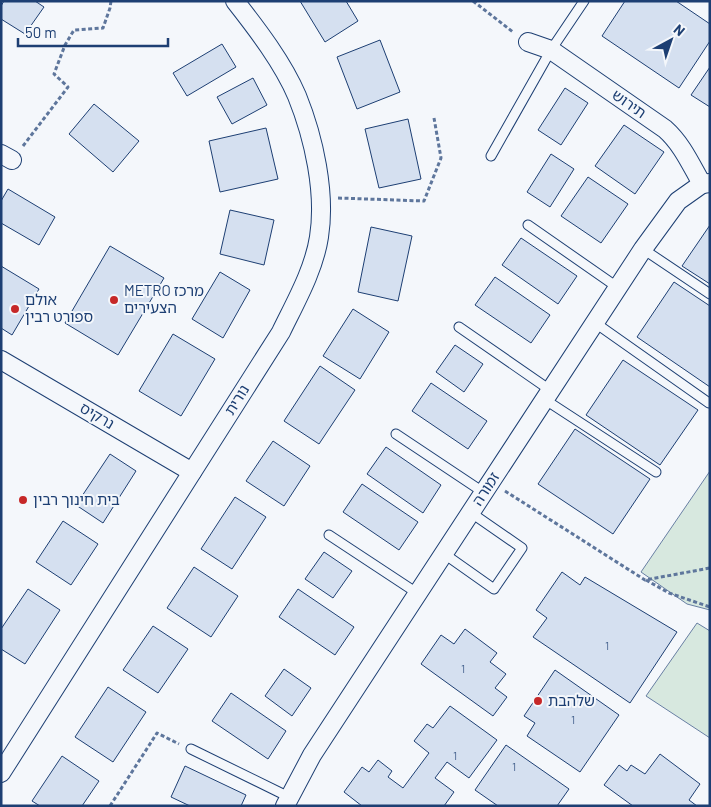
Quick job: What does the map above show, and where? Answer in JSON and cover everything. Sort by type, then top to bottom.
[{"type":"street","name":"נורית","points":[[1,773],[281,332],[305,282],[319,238],[320,198],[314,150],[296,96],[269,47],[235,1]]},
{"type":"street","name":"תירוש","points":[[528,42],[550,50],[665,129],[673,136],[706,183]]},
{"type":"street","name":"זמורה","points":[[287,802],[312,755],[617,287],[678,201],[706,183]]},
{"type":"street","name":"נרקיס","points":[[1,360],[192,472]]},
{"type":"lane","points":[[491,156],[550,50],[584,1]]},
{"type":"lane","points":[[528,226],[617,287]]},
{"type":"lane","points":[[643,249],[710,294]]},
{"type":"lane","points":[[594,322],[709,403]]},
{"type":"lane","points":[[459,327],[547,395],[656,472]]},
{"type":"lane","points":[[396,434],[487,487]]},
{"type":"lane","points":[[443,553],[494,589],[522,548],[470,512]]},
{"type":"lane","points":[[329,534],[417,593]]},
{"type":"lane","points":[[191,750],[287,802]]},
{"type":"path","points":[[7,157],[68,87],[54,74],[65,45],[74,30],[103,28],[110,8],[110,1]]},
{"type":"path","points":[[473,1],[504,25]]},
{"type":"path","points":[[320,198],[424,200],[442,158],[434,118]]},
{"type":"path","points":[[487,487],[669,593],[710,607]]},
{"type":"path","points":[[645,580],[710,568]]},
{"type":"path","points":[[110,806],[157,733],[191,750]]},
{"type":"shaded area","points":[[710,471],[710,610],[687,604],[641,572]]},
{"type":"shaded area","points":[[697,623],[710,631],[710,738],[646,696]]},
{"type":"building","points":[[4,1],[35,1],[44,7],[25,34],[1,19],[1,6]]},
{"type":"building","points":[[300,1],[346,1],[358,21],[325,42]]},
{"type":"building","points":[[625,1],[676,1],[710,24],[710,41],[679,88],[602,36]]},
{"type":"building","points":[[380,40],[400,92],[357,109],[337,57]]},
{"type":"building","points":[[222,44],[236,67],[187,96],[173,73]]},
{"type":"building","points":[[710,67],[710,107],[691,95]]},
{"type":"building","points":[[253,78],[267,105],[232,124],[217,97]]},
{"type":"building","points":[[565,88],[588,103],[561,145],[538,130]]},
{"type":"building","points":[[94,104],[139,141],[113,172],[69,134]]},
{"type":"building","points":[[408,119],[421,179],[379,188],[365,129]]},
{"type":"building","points":[[624,125],[664,152],[635,194],[595,166]]},
{"type":"building","points":[[266,128],[278,179],[220,192],[209,141]]},
{"type":"building","points":[[551,154],[574,169],[550,207],[527,192]]},
{"type":"building","points":[[588,177],[628,204],[601,243],[561,216]]},
{"type":"building","points":[[8,189],[55,217],[39,245],[1,223],[1,201]]},
{"type":"building","points":[[230,210],[274,220],[264,265],[220,254]]},
{"type":"building","points":[[710,225],[710,284],[682,266]]},
{"type":"building","points":[[371,227],[412,236],[398,301],[358,292]]},
{"type":"building","points":[[521,238],[577,276],[558,304],[502,265]]},
{"type":"building","name":"METRO מרכז הצעירים","points":[[110,246],[164,278],[118,355],[65,323]]},
{"type":"building","name":"אולם ספורט רבין","points":[[1,266],[39,289],[12,335],[1,328]]},
{"type":"building","points":[[220,272],[250,290],[223,338],[192,319]]},
{"type":"building","points":[[495,277],[550,315],[531,343],[475,305]]},
{"type":"building","points":[[674,282],[710,306],[710,387],[637,337]]},
{"type":"building","points":[[353,309],[389,332],[360,379],[323,356]]},
{"type":"building","points":[[173,334],[215,359],[181,416],[139,391]]},
{"type":"building","points":[[455,345],[483,364],[464,392],[436,372]]},
{"type":"building","points":[[623,360],[698,410],[660,465],[586,415]]},
{"type":"building","points":[[320,366],[355,390],[319,444],[284,421]]},
{"type":"building","points":[[431,383],[487,421],[468,449],[412,411]]},
{"type":"building","points":[[575,429],[650,479],[613,534],[538,484]]},
{"type":"building","points":[[273,441],[310,466],[284,506],[246,481]]},
{"type":"building","points":[[386,447],[441,485],[423,513],[367,474]]},
{"type":"building","points":[[110,454],[136,471],[103,523],[76,505]]},
{"type":"building","points":[[362,484],[418,522],[399,550],[343,512]]},
{"type":"building","points":[[235,497],[266,517],[232,569],[201,549]]},
{"type":"building","points":[[63,521],[98,544],[71,585],[36,562]]},
{"type":"building","points":[[324,552],[352,571],[333,598],[305,579]]},
{"type":"building","points":[[194,567],[238,596],[211,637],[167,608]]},
{"type":"building","points":[[562,572],[580,585],[585,577],[677,632],[630,703],[533,637],[547,618],[536,610]]},
{"type":"building","points":[[28,589],[60,610],[25,664],[1,649],[1,629]]},
{"type":"building","points":[[298,589],[354,627],[335,655],[279,617]]},
{"type":"building","points":[[153,626],[188,649],[158,693],[123,670]]},
{"type":"building","points":[[465,629],[497,653],[490,662],[506,674],[495,688],[507,697],[493,716],[421,664],[441,635],[454,644]]},
{"type":"building","points":[[284,669],[311,688],[292,716],[265,696]]},
{"type":"building","points":[[555,670],[619,715],[580,772],[527,736],[535,723],[524,716]]},
{"type":"building","points":[[108,687],[146,712],[113,762],[75,737]]},
{"type":"building","points":[[231,693],[286,731],[268,759],[212,721]]},
{"type":"building","points":[[450,706],[497,740],[469,778],[447,762],[435,778],[454,792],[444,806],[362,806],[344,792],[362,767],[369,772],[378,760],[392,771],[388,777],[403,788],[429,753],[414,741],[427,724],[433,728]]},
{"type":"building","points":[[506,745],[569,789],[557,806],[498,806],[475,790]]},
{"type":"building","points":[[660,754],[700,784],[689,800],[697,806],[633,806],[604,785],[619,765],[627,771],[631,765],[645,774]]},
{"type":"building","points":[[62,756],[99,781],[82,806],[40,806],[32,801]]},
{"type":"building","points":[[185,766],[246,795],[241,806],[190,806],[171,797]]},
{"type":"place","name":"METRO מרכז הצעירים","points":[[114,300]]},
{"type":"place","name":"אולם ספורט רבין","points":[[15,309]]},
{"type":"place","name":"בית חינוך רבין","points":[[23,500]]},
{"type":"place","name":"שלהבת","points":[[538,701]]}]
